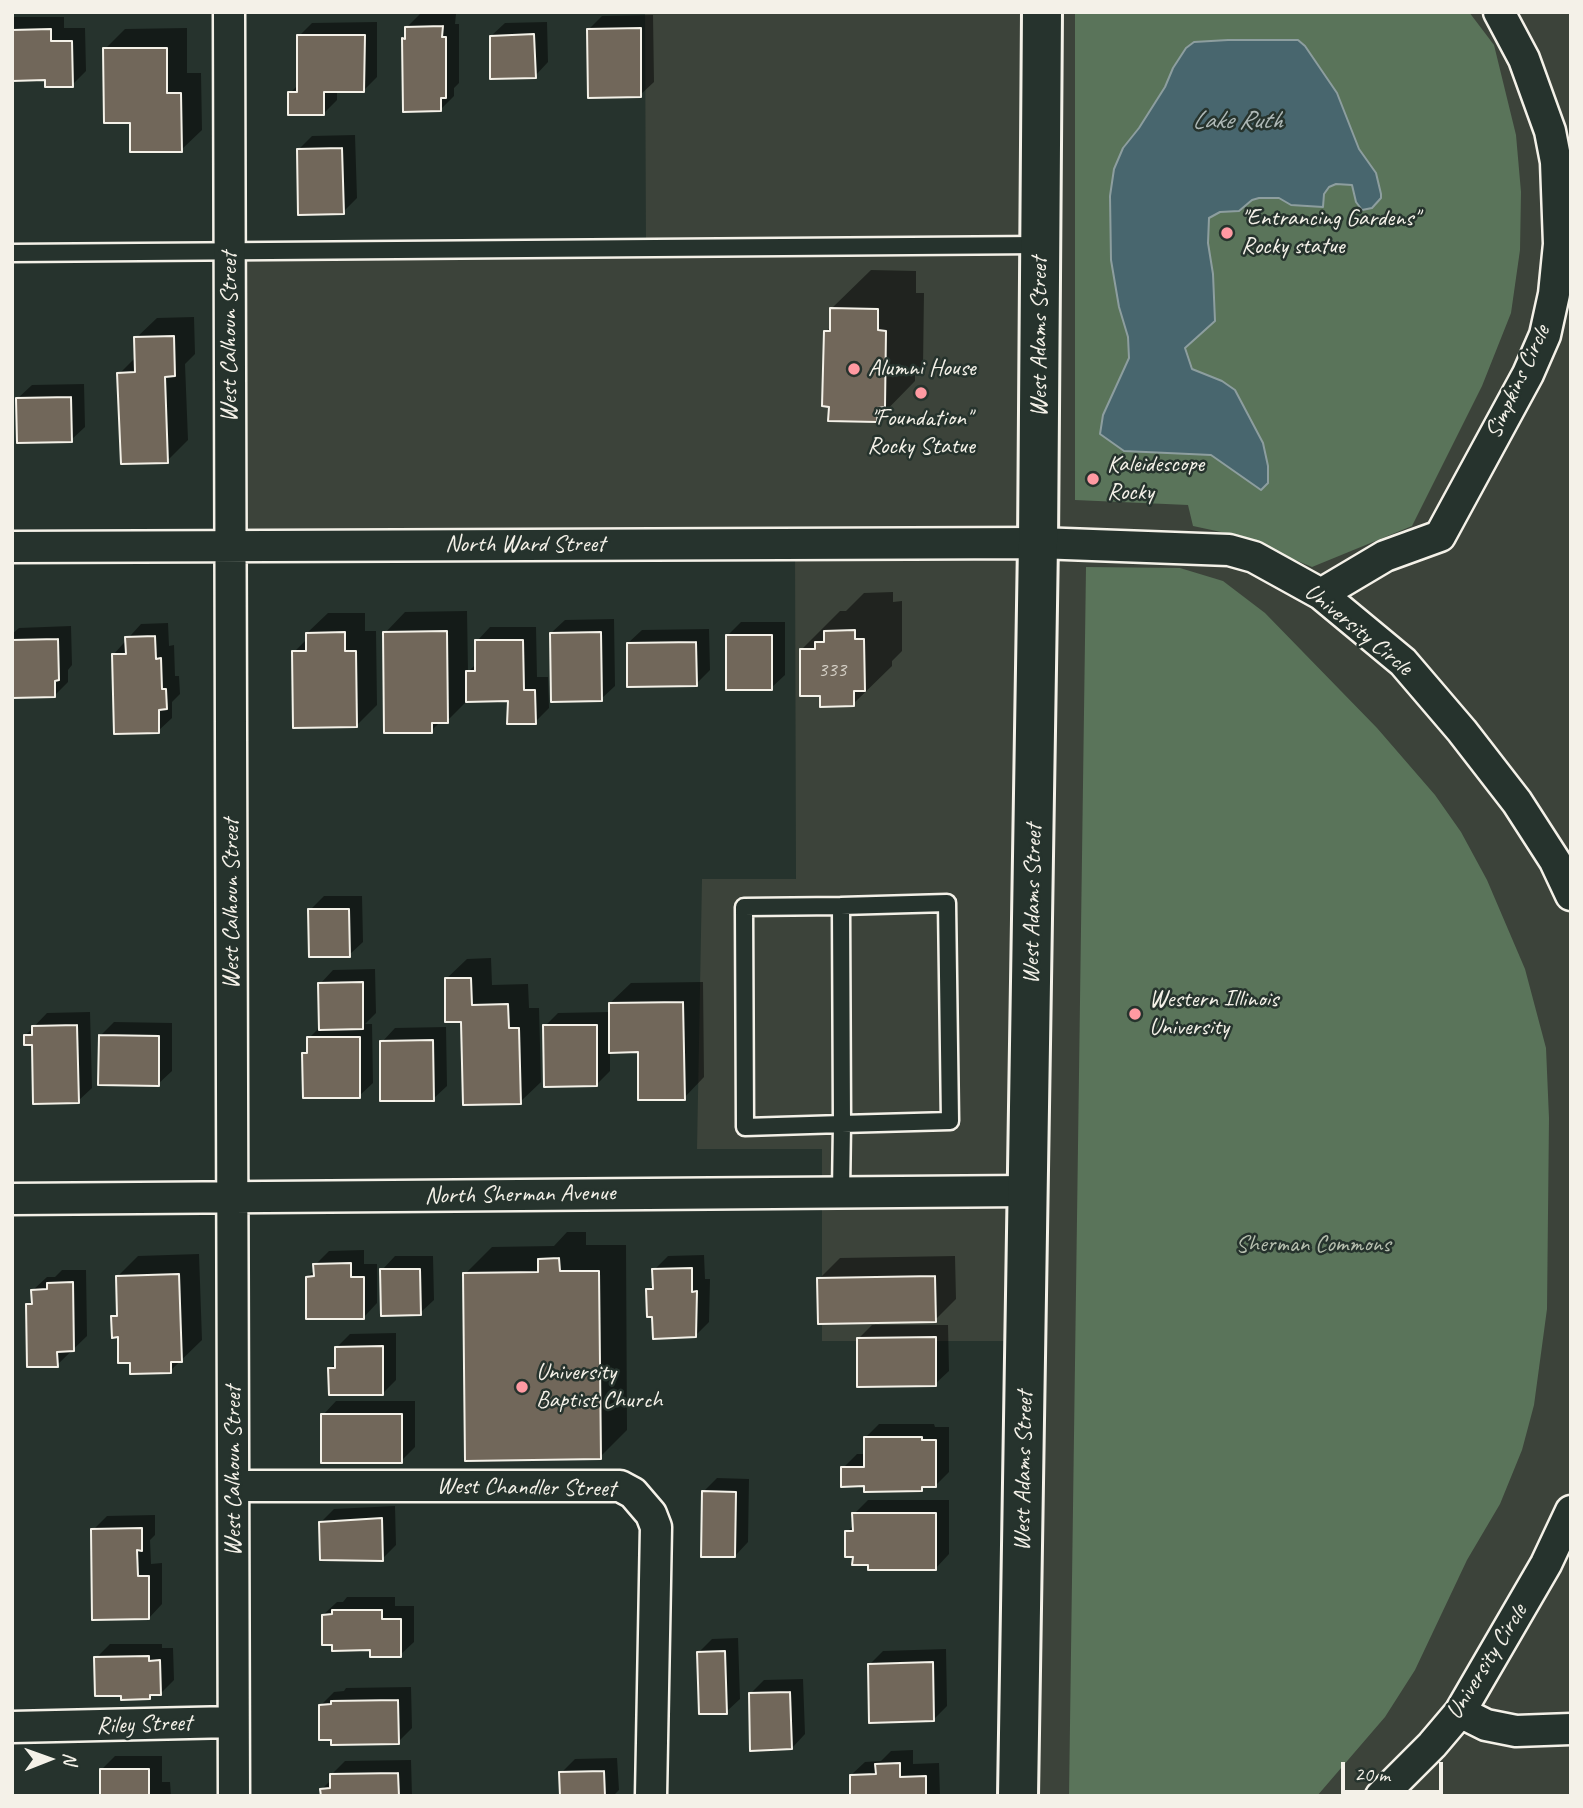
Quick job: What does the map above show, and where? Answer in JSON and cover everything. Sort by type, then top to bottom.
[{"type":"street","name":"West Calhoun Street","points":[[229,12],[234,1796]]},
{"type":"street","name":"West Adams Street","points":[[1018,1796],[1038,543],[1042,12]]},
{"type":"street","name":"Simpkins Circle","points":[[1321,594],[1385,556],[1440,536],[1528,374],[1545,335],[1554,294],[1559,244],[1556,162],[1550,131],[1524,59],[1499,12]]},
{"type":"street","name":"University Circle","points":[[1038,543],[1229,550],[1254,557],[1321,594],[1403,662],[1462,731],[1517,802],[1555,861],[1571,895]]},
{"type":"street","name":"North Ward Street","points":[[12,547],[1038,543]]},
{"type":"street","name":"North Sherman Avenue","points":[[12,1199],[1028,1191]]},
{"type":"street","name":"West Chandler Street","points":[[234,1486],[620,1486],[633,1493],[651,1514],[656,1527],[651,1796]]},
{"type":"street","name":"University Circle","points":[[1381,1796],[1432,1745],[1460,1712],[1546,1563],[1571,1511]]},
{"type":"street","points":[[1460,1712],[1486,1725],[1516,1731],[1571,1728]]},
{"type":"street","name":"Riley Street","points":[[12,1727],[233,1722]]},
{"type":"lane","points":[[12,253],[1041,245]]},
{"type":"lane","points":[[947,903],[950,1121],[745,1127],[744,906],[841,906],[947,903]]},
{"type":"lane","points":[[841,906],[841,1192]]},
{"type":"shaded area","name":"Western Illinois University","points":[[645,12],[1571,12],[1571,1796],[1018,1796],[1025,1341],[822,1341],[822,1149],[697,1149],[702,879],[796,879],[795,544],[230,546],[230,251],[646,250]]},
{"type":"green space","points":[[1075,12],[1469,12],[1494,45],[1516,135],[1521,192],[1520,250],[1511,313],[1482,386],[1412,526],[1312,567],[1235,535],[1193,526],[1188,505],[1075,500]]},
{"type":"green space","name":"Sherman Commons","points":[[1086,567],[1180,568],[1223,581],[1265,613],[1377,728],[1435,795],[1461,832],[1487,880],[1525,969],[1546,1048],[1549,1118],[1547,1309],[1534,1405],[1522,1450],[1500,1504],[1467,1560],[1415,1670],[1385,1717],[1317,1796],[1069,1796]]},
{"type":"water","name":"Lake Ruth","points":[[1298,40],[1305,46],[1337,93],[1359,149],[1376,173],[1381,194],[1381,198],[1372,208],[1362,210],[1356,202],[1352,185],[1336,184],[1329,187],[1324,194],[1323,207],[1291,205],[1279,198],[1259,198],[1252,200],[1239,211],[1220,212],[1209,218],[1208,243],[1213,274],[1215,321],[1185,348],[1192,369],[1222,381],[1235,390],[1263,443],[1268,466],[1268,483],[1261,490],[1211,455],[1124,451],[1100,434],[1103,415],[1129,358],[1128,337],[1119,307],[1111,260],[1110,196],[1114,169],[1123,148],[1165,87],[1186,48],[1194,42]]},
{"type":"building","points":[[443,26],[442,37],[446,37],[446,98],[441,98],[441,111],[403,112],[402,38],[405,39],[405,27]]},
{"type":"building","points":[[641,28],[641,97],[588,98],[587,29]]},
{"type":"building","points":[[51,29],[51,41],[72,41],[73,87],[45,87],[45,80],[12,81],[12,30]]},
{"type":"building","points":[[534,34],[536,78],[490,79],[490,36]]},
{"type":"building","points":[[297,35],[365,35],[364,92],[324,92],[324,115],[288,115],[288,92],[297,92]]},
{"type":"building","points":[[103,48],[167,48],[167,93],[181,93],[182,152],[130,152],[130,123],[104,123]]},
{"type":"building","points":[[342,148],[344,214],[298,215],[297,149]]},
{"type":"building","name":"Alumni House","points":[[830,308],[878,309],[878,330],[886,331],[885,407],[878,408],[877,422],[828,421],[829,407],[822,406],[824,331],[830,331]]},
{"type":"building","points":[[174,336],[175,376],[165,377],[168,463],[121,464],[117,373],[135,372],[134,337]]},
{"type":"building","points":[[71,397],[72,442],[17,443],[16,398]]},
{"type":"building","points":[[855,630],[855,639],[864,639],[865,691],[854,691],[854,706],[820,707],[820,696],[800,696],[800,649],[815,649],[815,642],[824,642],[824,631]]},
{"type":"building","points":[[447,631],[448,723],[432,723],[432,733],[384,733],[383,632]]},
{"type":"building","points":[[345,632],[345,651],[356,651],[357,727],[293,728],[292,651],[306,651],[306,633]]},
{"type":"building","points":[[601,632],[602,701],[551,702],[550,633]]},
{"type":"building","points":[[726,635],[772,635],[772,690],[726,690]]},
{"type":"building","points":[[155,636],[156,659],[161,658],[162,689],[166,689],[167,709],[159,710],[159,733],[114,734],[112,654],[126,654],[125,637]]},
{"type":"building","points":[[58,639],[59,680],[55,681],[55,697],[12,698],[12,640]]},
{"type":"building","points":[[475,640],[523,640],[524,690],[535,690],[536,724],[507,724],[508,701],[466,702],[466,671],[475,671]]},
{"type":"building","points":[[696,642],[697,686],[627,687],[627,643]]},
{"type":"building","points":[[308,909],[349,909],[350,957],[309,957]]},
{"type":"building","points":[[445,978],[471,978],[472,1005],[508,1004],[509,1028],[519,1028],[521,1104],[463,1105],[461,1022],[445,1022]]},
{"type":"building","points":[[363,982],[363,1029],[319,1030],[318,983]]},
{"type":"building","points":[[683,1002],[685,1100],[638,1100],[638,1052],[609,1053],[609,1003]]},
{"type":"building","points":[[77,1025],[79,1103],[33,1104],[32,1045],[24,1045],[24,1035],[32,1035],[32,1026]]},
{"type":"building","points":[[543,1025],[597,1025],[597,1086],[544,1087]]},
{"type":"building","points":[[99,1035],[159,1036],[159,1086],[98,1085]]},
{"type":"building","points":[[307,1037],[360,1037],[360,1098],[303,1098],[302,1053],[307,1053]]},
{"type":"building","points":[[433,1040],[434,1101],[380,1101],[380,1041]]},
{"type":"building","points":[[559,1258],[560,1271],[599,1271],[601,1459],[465,1461],[463,1273],[538,1272],[538,1259]]},
{"type":"building","points":[[351,1263],[351,1277],[364,1277],[364,1319],[306,1319],[306,1277],[314,1276],[313,1264]]},
{"type":"building","points":[[692,1268],[692,1292],[697,1291],[696,1337],[653,1339],[652,1317],[647,1317],[646,1289],[653,1289],[652,1269]]},
{"type":"building","points":[[380,1269],[420,1269],[421,1315],[381,1316]]},
{"type":"building","points":[[179,1274],[182,1362],[171,1362],[171,1373],[130,1374],[130,1363],[118,1363],[118,1337],[112,1338],[111,1316],[117,1316],[116,1276]]},
{"type":"building","points":[[935,1276],[936,1322],[818,1324],[817,1278]]},
{"type":"building","points":[[73,1282],[74,1351],[57,1352],[58,1367],[27,1367],[26,1304],[32,1304],[31,1290],[47,1289],[47,1283]]},
{"type":"building","points":[[936,1337],[936,1386],[857,1387],[857,1338]]},
{"type":"building","points":[[383,1346],[383,1395],[329,1395],[328,1368],[335,1368],[335,1347]]},
{"type":"building","points":[[321,1414],[402,1414],[402,1463],[321,1463]]},
{"type":"building","points":[[864,1437],[922,1437],[922,1440],[936,1440],[936,1487],[922,1487],[922,1491],[864,1492],[864,1486],[841,1487],[841,1467],[864,1467]]},
{"type":"building","points":[[702,1491],[736,1492],[735,1557],[701,1557]]},
{"type":"building","points":[[852,1513],[936,1513],[936,1570],[868,1570],[868,1565],[852,1565],[853,1557],[845,1557],[845,1531],[853,1531]]},
{"type":"building","points":[[382,1518],[383,1561],[320,1560],[319,1522]]},
{"type":"building","points":[[142,1528],[142,1551],[137,1550],[138,1576],[149,1576],[149,1619],[92,1620],[91,1529]]},
{"type":"building","points":[[332,1610],[382,1610],[382,1619],[401,1619],[401,1657],[370,1657],[370,1650],[332,1651],[332,1645],[322,1645],[322,1615],[332,1614]]},
{"type":"building","points":[[725,1651],[727,1714],[699,1714],[697,1652]]},
{"type":"building","points":[[149,1656],[149,1661],[160,1660],[161,1695],[150,1695],[150,1699],[121,1700],[121,1696],[95,1696],[94,1657]]},
{"type":"building","points":[[933,1662],[934,1721],[869,1723],[868,1664]]},
{"type":"building","points":[[790,1692],[792,1749],[750,1751],[749,1693]]},
{"type":"building","points":[[398,1700],[399,1744],[331,1745],[331,1740],[319,1740],[319,1705],[331,1704],[331,1701]]},
{"type":"building","points":[[900,1763],[900,1777],[926,1776],[926,1796],[850,1796],[850,1775],[876,1774],[875,1764]]},
{"type":"building","points":[[100,1769],[149,1769],[149,1795],[158,1796],[100,1796]]},
{"type":"building","points":[[604,1771],[605,1796],[560,1796],[559,1772]]},
{"type":"building","points":[[398,1773],[399,1796],[321,1796],[320,1789],[330,1788],[330,1774]]},
{"type":"place","name":"\"Entrancing Gardens\" Rocky statue","points":[[1227,233]]},
{"type":"place","name":"Alumni House","points":[[854,369]]},
{"type":"place","name":"\"Foundation\" Rocky Statue","points":[[921,393]]},
{"type":"place","name":"Kaleidescope Rocky","points":[[1093,479]]},
{"type":"place","name":"Western Illinois University","points":[[1135,1014]]},
{"type":"place","name":"University Baptist Church","points":[[522,1387]]}]
